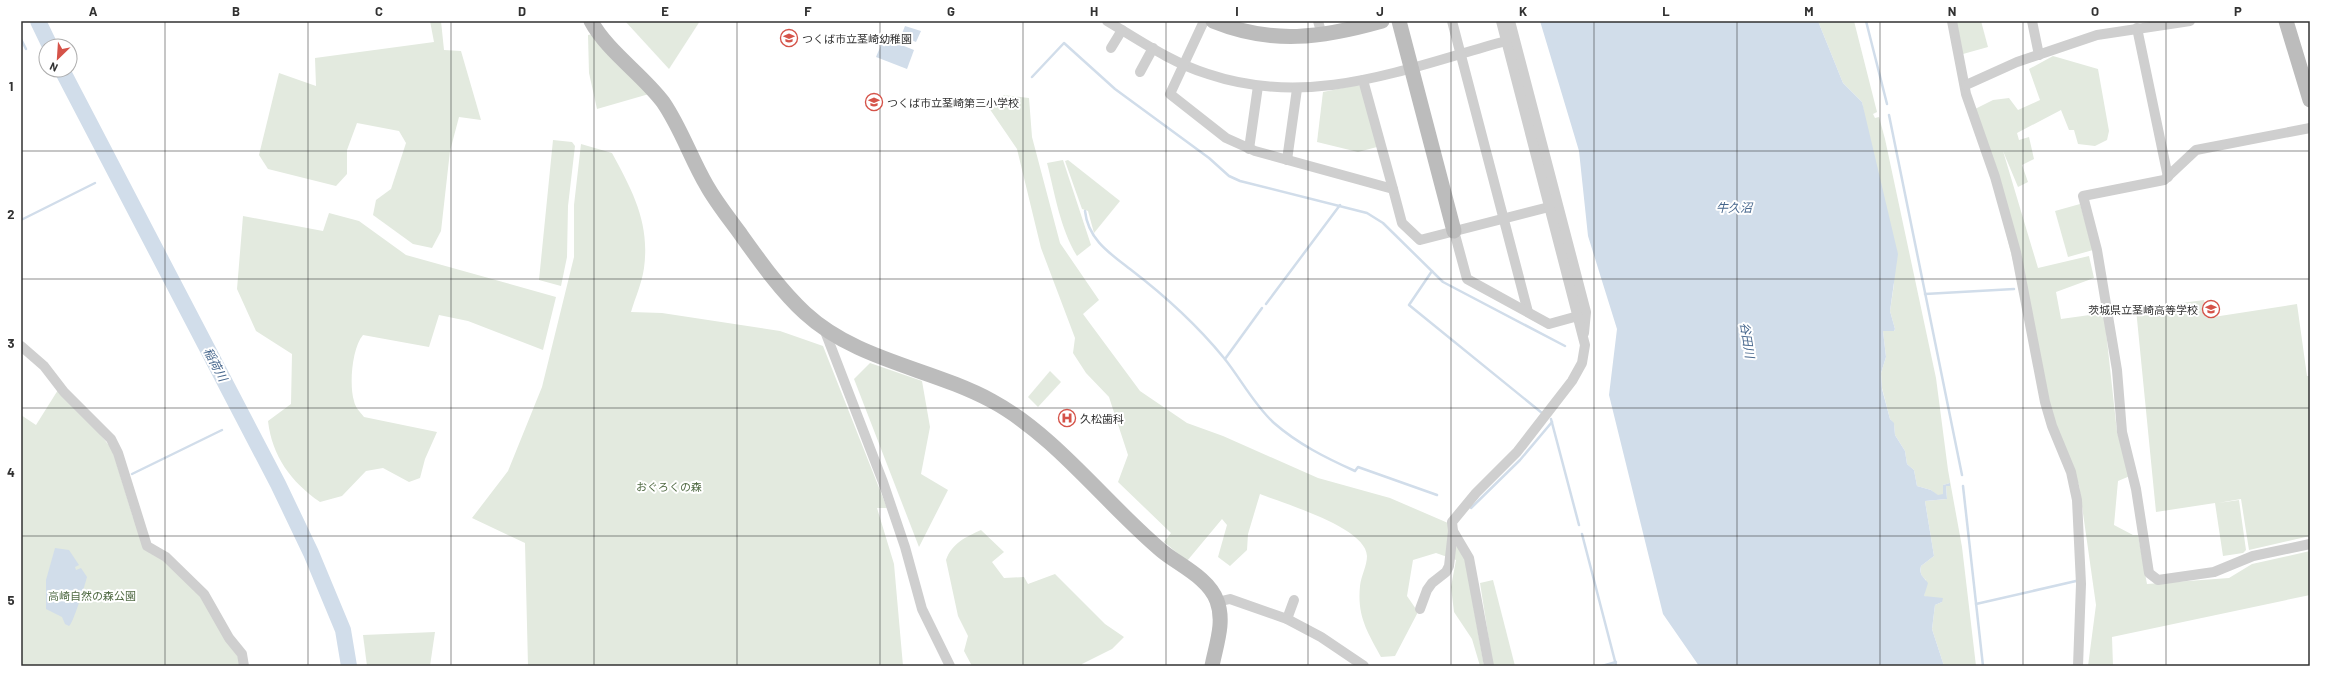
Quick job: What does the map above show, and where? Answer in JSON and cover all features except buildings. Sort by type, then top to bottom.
[{"type":"street","points":[[591,21],[605,40],[663,103],[708,189],[753,252],[792,300],[806,314],[828,331],[859,348],[959,386],[991,400],[1012,413],[1040,435],[1159,548],[1207,586],[1217,602],[1220,622],[1212,666]]},
{"type":"street","points":[[1107,21],[1183,64],[1222,79],[1258,86],[1297,89],[1338,86],[1506,41]]},
{"type":"street","points":[[1204,21],[1170,94],[1226,138],[1249,149],[1393,189]]},
{"type":"street","points":[[1213,21],[1240,30],[1268,36],[1294,37],[1320,28],[1382,21]]},
{"type":"street","points":[[1399,21],[1467,279],[1549,324],[1578,316]]},
{"type":"street","points":[[1452,21],[1528,312]]},
{"type":"street","points":[[1501,21],[1584,336]]},
{"type":"street","points":[[1420,609],[1422,601],[1432,582],[1443,576],[1449,566],[1452,522],[1517,452],[1575,377],[1583,358],[1584,336],[1587,325],[1586,312],[1510,21]]},
{"type":"street","points":[[1952,21],[1966,85],[1966,94],[1995,177],[2016,252],[2045,402],[2052,426],[2074,486],[2081,561],[2080,642],[2078,666]]},
{"type":"street","points":[[2032,21],[2039,55]]},
{"type":"street","points":[[1966,85],[2039,55],[2097,35],[2190,21]]},
{"type":"street","points":[[2286,21],[2310,100]]},
{"type":"street","points":[[2137,28],[2168,177]]},
{"type":"street","points":[[1111,48],[1122,30]]},
{"type":"street","points":[[1140,72],[1154,48]]},
{"type":"street","points":[[1363,80],[1402,224],[1420,240],[1549,207]]},
{"type":"street","points":[[1249,149],[1258,86]]},
{"type":"street","points":[[1287,160],[1297,89]]},
{"type":"street","points":[[2310,128],[2196,150],[2164,180],[2135,187],[2083,196],[2097,250],[2117,370],[2122,432],[2136,489],[2149,573],[2158,580],[2214,572],[2254,556],[2310,544]]},
{"type":"street","points":[[826,334],[883,482],[905,547],[922,609],[950,666]]},
{"type":"street","points":[[21,346],[44,366],[64,392],[112,439],[118,453],[147,546],[166,557],[204,594],[229,638],[242,654],[244,666]]},
{"type":"street","points":[[1452,531],[1469,558],[1489,666]]},
{"type":"street","points":[[1217,602],[1230,599],[1287,619],[1320,637],[1364,666]]},
{"type":"street","points":[[1287,619],[1294,600]]},
{"type":"green space","points":[[430,21],[441,21],[444,50],[461,51],[481,120],[459,117],[450,151],[441,231],[432,248],[413,244],[373,215],[376,200],[391,189],[406,143],[399,131],[357,123],[347,150],[347,174],[336,186],[268,169],[259,155],[279,73],[316,86],[315,58],[434,42]]},
{"type":"green space","points":[[625,21],[700,21],[669,69]]},
{"type":"green space","points":[[1818,21],[1854,21],[1877,112],[1873,114],[1875,118],[1879,117],[1885,139],[1936,378],[1948,470],[1962,547],[1976,666],[1944,666],[1932,629],[1935,605],[1942,602],[1924,596],[1926,580],[1921,574],[1921,566],[1934,556],[1925,501],[1947,499],[1946,486],[1950,483],[1943,485],[1943,495],[1937,495],[1931,490],[1917,486],[1914,470],[1907,464],[1905,451],[1895,435],[1894,424],[1890,419],[1882,388],[1881,373],[1886,357],[1883,331],[1894,331],[1895,329],[1890,311],[1894,284],[1862,102],[1843,83]]},
{"type":"green space","points":[[1955,21],[1981,21],[1988,47],[1963,54]]},
{"type":"green space","points":[[593,34],[649,94],[597,109],[589,73],[588,35]]},
{"type":"green space","points":[[2053,56],[2098,69],[2109,131],[2107,140],[2095,146],[2078,144],[2074,130],[2069,130],[2061,110],[2017,133],[2019,140],[2029,137],[2034,159],[2022,165],[2028,182],[2018,187],[2003,151],[2038,268],[2089,256],[2094,278],[2056,292],[2061,319],[2104,313],[2117,432],[2130,476],[2118,481],[2114,525],[2133,535],[2138,535],[2147,584],[2229,578],[2252,564],[2310,551],[2310,595],[2112,637],[2113,666],[2088,666],[2096,605],[2079,485],[2054,425],[1975,109],[1993,100],[2009,98],[2018,110],[2040,100],[2029,69]]},
{"type":"green space","points":[[1358,85],[1361,87],[1377,147],[1358,152],[1317,142],[1323,92]]},
{"type":"green space","points":[[1004,95],[1029,98],[1032,137],[1060,243],[1099,300],[1083,314],[1140,391],[1187,423],[1223,436],[1318,478],[1390,498],[1448,523],[1465,559],[1484,666],[1480,666],[1472,639],[1454,612],[1451,587],[1456,560],[1436,553],[1413,560],[1407,596],[1418,612],[1395,656],[1381,657],[1367,631],[1360,606],[1360,586],[1367,556],[1363,545],[1353,535],[1339,526],[1304,510],[1260,494],[1248,534],[1247,550],[1230,566],[1218,557],[1227,525],[1222,519],[1187,561],[1164,542],[1171,533],[1118,482],[1128,455],[1109,397],[1086,373],[1073,353],[1075,338],[1041,248],[1017,149],[989,108]]},
{"type":"green space","points":[[553,140],[572,142],[575,146],[568,206],[567,257],[561,286],[539,280]]},
{"type":"green space","name":"おぐろくの森","points":[[581,144],[612,153],[627,181],[638,208],[644,237],[644,268],[631,312],[662,313],[780,331],[823,346],[887,508],[877,508],[894,564],[903,666],[528,666],[525,543],[472,518],[508,471],[542,387],[574,257],[574,205]]},
{"type":"green space","points":[[1063,160],[1091,245],[1077,256],[1062,222],[1047,163]]},
{"type":"green space","points":[[1068,160],[1120,201],[1094,233],[1088,211],[1082,209],[1065,161]]},
{"type":"green space","points":[[2080,204],[2093,250],[2068,257],[2055,211]]},
{"type":"green space","points":[[329,213],[359,221],[406,255],[556,297],[543,350],[468,321],[439,315],[429,347],[363,335],[356,349],[352,367],[352,394],[355,405],[359,411],[364,417],[437,432],[425,459],[420,478],[409,482],[383,468],[366,471],[342,496],[320,502],[300,486],[292,477],[279,457],[270,434],[268,421],[291,404],[292,354],[256,331],[237,289],[243,216],[323,231]]},
{"type":"green space","points":[[2204,300],[2207,318],[2297,304],[2307,376],[2310,376],[2310,536],[2249,550],[2241,499],[2218,503],[2239,500],[2246,550],[2243,553],[2223,556],[2215,503],[2156,512],[2136,309]]},
{"type":"green space","points":[[870,363],[922,381],[930,427],[921,474],[948,490],[919,547],[854,379]]},
{"type":"green space","points":[[1050,371],[1061,382],[1038,407],[1028,397]]},
{"type":"green space","name":"高崎自然の森公園","points":[[58,390],[85,416],[112,449],[133,517],[162,559],[203,598],[236,650],[242,666],[21,666],[21,415],[36,425]]},
{"type":"green space","points":[[981,530],[1004,552],[992,562],[1004,578],[1024,577],[1028,584],[1055,574],[1105,624],[1124,637],[1112,649],[1082,664],[1082,666],[972,666],[964,651],[968,636],[958,616],[946,560],[952,549],[960,541]]},
{"type":"green space","points":[[1493,580],[1515,666],[1493,666],[1480,583]]},
{"type":"green space","points":[[435,632],[430,666],[367,666],[363,635]]},
{"type":"water","name":"牛久沼","points":[[1540,21],[1818,21],[1843,83],[1862,102],[1898,254],[1890,311],[1895,329],[1894,331],[1883,331],[1886,357],[1881,373],[1882,389],[1890,419],[1894,423],[1895,435],[1905,451],[1907,464],[1914,470],[1917,486],[1931,490],[1938,495],[1943,494],[1943,485],[1950,483],[1950,486],[1946,486],[1947,499],[1925,501],[1934,556],[1921,566],[1922,575],[1928,583],[1924,596],[1943,598],[1942,602],[1935,605],[1932,629],[1944,666],[1699,666],[1663,614],[1609,395],[1617,329],[1588,236],[1579,151]]},
{"type":"water","points":[[905,26],[921,31],[916,42],[901,36]]},
{"type":"water","points":[[884,38],[914,50],[907,69],[876,57]]},
{"type":"water","points":[[55,548],[69,550],[79,565],[75,567],[76,570],[81,568],[87,577],[76,612],[69,626],[65,624],[62,617],[46,609],[46,580]]},
{"type":"waterway","name":"稲荷川","points":[[38,21],[46,38]]},
{"type":"waterway","points":[[1866,21],[1887,104]]},
{"type":"waterway","points":[[21,39],[26,49]]},
{"type":"waterway","points":[[1032,77],[1064,43],[1115,89],[1209,158],[1229,176],[1240,181],[1367,213],[1383,223],[1443,282],[1565,346]]},
{"type":"waterway","name":"稲荷川","points":[[66,78],[278,484],[311,553],[343,630],[349,666]]},
{"type":"waterway","points":[[1889,115],[1962,475]]},
{"type":"waterway","points":[[21,220],[95,183]]},
{"type":"waterway","points":[[1266,304],[1340,205]]},
{"type":"waterway","points":[[1085,211],[1090,230],[1107,251],[1155,289],[1191,322],[1224,358],[1260,408],[1283,431],[1313,450],[1355,471],[1358,467],[1437,495]]},
{"type":"waterway","points":[[1432,271],[1409,305],[1542,413]]},
{"type":"waterway","points":[[1925,294],[2014,289]]},
{"type":"waterway","points":[[1225,359],[1262,308]]},
{"type":"waterway","points":[[1551,419],[1579,525]]},
{"type":"waterway","points":[[1471,508],[1520,460],[1552,422]]},
{"type":"waterway","points":[[132,474],[222,430]]},
{"type":"waterway","points":[[1963,486],[1983,666]]},
{"type":"waterway","points":[[1582,534],[1616,665]]},
{"type":"waterway","points":[[1976,604],[2076,581]]},
{"type":"waterway","points":[[1602,666],[1616,662]]},
{"type":"place","name":"つくば市立茎崎幼稚園","points":[[789,38]]},
{"type":"place","name":"つくば市立茎崎第三小学校","points":[[874,102]]},
{"type":"place","name":"茨城県立茎崎高等学校","points":[[2211,309]]},
{"type":"place","name":"久松歯科","points":[[1067,418]]},
{"type":"water label","name":"谷田川","points":[[1748,340]]}]
